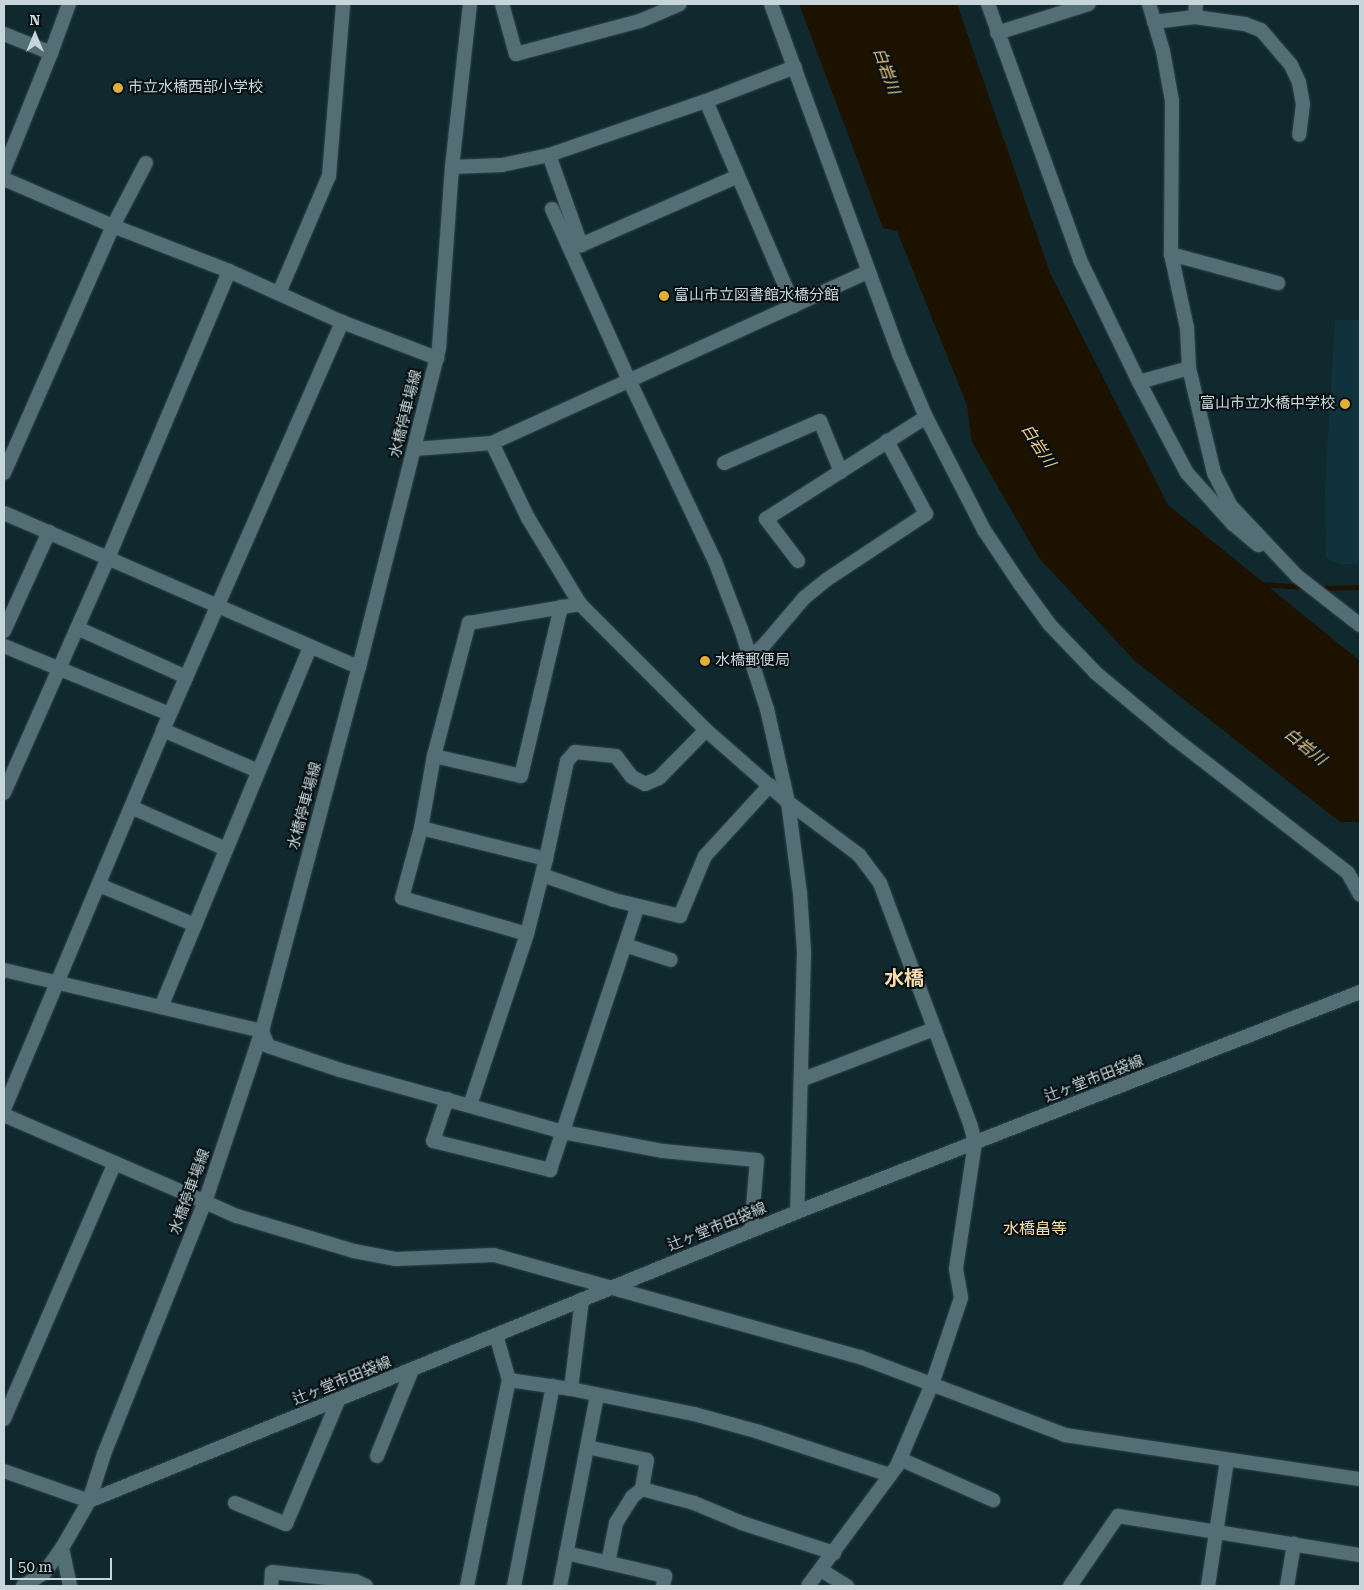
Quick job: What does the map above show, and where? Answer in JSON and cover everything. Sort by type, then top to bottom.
[{"type":"street","points":[[4,170],[69,4]]},
{"type":"street","points":[[279,293],[329,176],[343,4]]},
{"type":"street","name":"水橋停車場線","points":[[62,1548],[89,1501],[104,1454],[205,1202],[262,1031],[359,667],[437,358],[442,320],[452,167],[470,4]]},
{"type":"street","points":[[502,4],[516,54],[640,21],[680,4]]},
{"type":"street","points":[[771,4],[889,329],[926,417],[984,530],[1050,625],[1096,674],[1131,704],[1348,873],[1360,895]]},
{"type":"street","points":[[988,4],[1080,260],[1139,382],[1188,473],[1233,524],[1360,625]]},
{"type":"street","points":[[997,33],[1089,4]]},
{"type":"street","points":[[1149,4],[1163,51],[1172,100],[1171,254],[1186,328],[1189,368],[1214,473],[1230,505],[1297,576]]},
{"type":"street","points":[[1154,22],[1196,10],[1261,30],[1291,65],[1299,82],[1303,104],[1299,135]]},
{"type":"street","points":[[4,34],[51,53]]},
{"type":"street","points":[[452,167],[502,165],[549,155],[795,68]]},
{"type":"street","points":[[706,101],[794,306]]},
{"type":"street","points":[[549,155],[575,248],[629,380],[715,561],[751,657],[767,709],[788,802],[800,893],[804,952],[797,1212]]},
{"type":"street","points":[[4,473],[113,226],[146,163]]},
{"type":"street","points":[[575,248],[738,176]]},
{"type":"street","points":[[4,179],[113,226],[229,271],[342,322],[437,358]]},
{"type":"street","points":[[552,209],[575,248]]},
{"type":"street","points":[[1171,254],[1278,283]]},
{"type":"street","points":[[4,793],[108,558],[229,271]]},
{"type":"street","points":[[415,449],[492,443],[868,272]]},
{"type":"street","points":[[4,1109],[163,730],[342,322]]},
{"type":"street","points":[[1139,382],[1189,368]]},
{"type":"street","points":[[798,561],[766,519],[926,417]]},
{"type":"street","points":[[724,462],[820,421],[841,472]]},
{"type":"street","points":[[751,657],[765,644],[804,598],[826,580],[926,514],[888,441]]},
{"type":"street","points":[[492,443],[528,518],[580,604],[706,730],[788,802],[859,855],[880,883],[975,1143],[956,1269],[961,1298],[932,1384],[900,1459],[822,1570],[808,1586]]},
{"type":"street","points":[[4,512],[217,605],[310,648],[359,667]]},
{"type":"street","points":[[4,631],[49,532]]},
{"type":"street","points":[[527,934],[402,898],[420,828],[434,756],[469,623],[580,604]]},
{"type":"street","points":[[434,756],[521,776],[561,607]]},
{"type":"street","points":[[77,628],[186,677]]},
{"type":"street","points":[[4,646],[60,667],[170,714]]},
{"type":"street","points":[[161,1007],[310,648]]},
{"type":"street","points":[[163,730],[258,770]]},
{"type":"street","points":[[470,1105],[527,934],[546,859],[567,760],[575,752],[616,756],[632,777],[645,784],[658,778],[706,730]]},
{"type":"street","points":[[542,875],[638,906],[680,916],[705,856],[770,785]]},
{"type":"street","points":[[131,807],[226,849]]},
{"type":"street","points":[[420,828],[546,859]]},
{"type":"street","points":[[99,885],[194,925]]},
{"type":"street","points":[[447,1099],[433,1142],[550,1170],[638,906]]},
{"type":"street","points":[[625,945],[671,960]]},
{"type":"street","points":[[4,970],[262,1031],[268,1046],[340,1070],[563,1132],[663,1151],[757,1160],[751,1231]]},
{"type":"street","name":"辻ヶ堂市田袋線","points":[[89,1501],[338,1401],[797,1212],[1360,992]]},
{"type":"street","points":[[801,1080],[934,1029]]},
{"type":"street","points":[[4,1115],[238,1216],[354,1251],[396,1259],[494,1256],[860,1357],[1065,1435],[1227,1461],[1360,1479]]},
{"type":"street","points":[[4,1419],[115,1163]]},
{"type":"street","points":[[571,1389],[582,1300]]},
{"type":"street","points":[[466,1586],[509,1380],[496,1335]]},
{"type":"street","points":[[377,1456],[412,1370]]},
{"type":"street","points":[[509,1380],[571,1389],[694,1414],[756,1431],[890,1475]]},
{"type":"street","points":[[514,1586],[553,1386]]},
{"type":"street","points":[[560,1586],[597,1394]]},
{"type":"street","points":[[236,1503],[286,1524],[338,1401]]},
{"type":"street","points":[[587,1447],[647,1460],[642,1489],[632,1497],[616,1523],[608,1563]]},
{"type":"street","points":[[900,1459],[993,1500]]},
{"type":"street","points":[[1208,1586],[1227,1461]]},
{"type":"street","points":[[4,1471],[89,1501]]},
{"type":"street","points":[[642,1489],[694,1503],[742,1523],[834,1552]]},
{"type":"street","points":[[1070,1586],[1118,1516],[1360,1555]]},
{"type":"street","points":[[1287,1586],[1294,1544]]},
{"type":"street","points":[[23,1586],[45,1572],[62,1548]]},
{"type":"street","points":[[62,1548],[70,1586]]},
{"type":"street","points":[[566,1553],[665,1576],[663,1586]]},
{"type":"street","points":[[822,1570],[847,1586]]},
{"type":"street","points":[[271,1586],[272,1572],[355,1581],[366,1586]]},
{"type":"shaded area","name":"富山市立水橋中学校","points":[[1335,320],[1360,320],[1360,564],[1339,564],[1326,558],[1325,487]]},
{"type":"water","name":"白岩川","points":[[799,4],[957,4],[1050,273],[1168,505],[1360,661],[1360,825],[1357,822],[1340,822],[1135,661],[1039,558],[972,442],[967,405],[897,231],[883,228]]},
{"type":"waterway","points":[[1262,584],[1304,587]]},
{"type":"waterway","points":[[1319,588],[1360,587]]},
{"type":"place","name":"市立水橋西部小学校","points":[[118,88]]},
{"type":"place","name":"富山市立図書館水橋分館","points":[[664,296]]},
{"type":"place","name":"富山市立水橋中学校","points":[[1345,404]]},
{"type":"place","name":"水橋郵便局","points":[[705,661]]},
{"type":"district","name":"水橋","points":[[904,978]]},
{"type":"district","name":"水橋畠等","points":[[1035,1229]]}]
